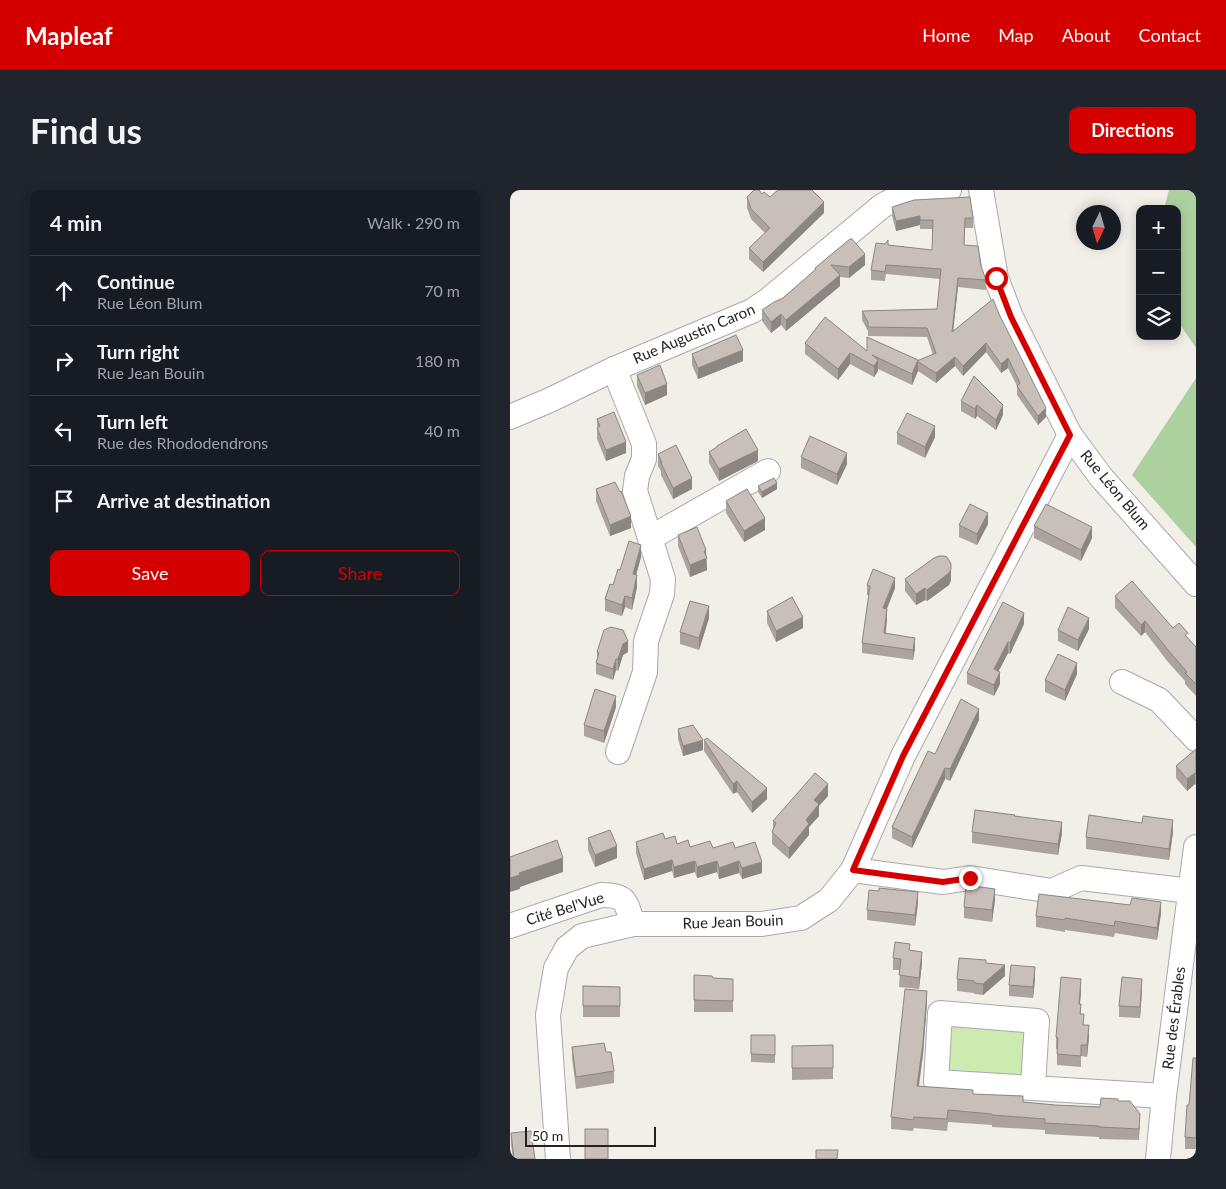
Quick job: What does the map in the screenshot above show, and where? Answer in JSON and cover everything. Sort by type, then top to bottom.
[{"type":"street","name":"Rue Augustin Caron","points":[[510,417],[614,369],[752,311],[768,301],[883,204],[911,192],[949,190]]},
{"type":"street","name":"Rue Léon Blum","points":[[981,190],[996,278],[1011,317],[1070,435],[1101,478],[1196,584]]},
{"type":"street","points":[[614,369],[644,444],[644,459],[637,476],[635,491],[664,579],[662,594],[646,641],[645,672],[618,752]]},
{"type":"street","name":"Rue Jean Bouin","points":[[558,1159],[548,1015],[556,968],[567,948],[582,936],[633,924],[762,924],[801,918],[829,900],[853,870],[903,756],[1070,435]]},
{"type":"street","points":[[650,538],[768,471]]},
{"type":"street","points":[[1122,682],[1159,700],[1196,739]]},
{"type":"street","name":"Rue des Érables","points":[[1158,1159],[1164,1096],[1196,848]]},
{"type":"street","points":[[853,870],[943,882],[970,878],[1052,891],[1082,878],[1191,891]]},
{"type":"street","name":"Cité Bel'Vue","points":[[510,926],[601,895],[616,895],[626,902],[633,924]]},
{"type":"street","points":[[1033,1087],[1037,1021],[940,1013],[936,1082],[1164,1096]]},
{"type":"green space","points":[[1169,190],[1196,190],[1196,348],[1181,326],[1181,205],[1165,205]]},
{"type":"green space","points":[[1196,378],[1196,547],[1132,475]]},
{"type":"green space","points":[[952,1025],[1020,1031],[1027,1034],[1025,1077],[947,1072],[947,1028]]},
{"type":"building","points":[[754,190],[759,190],[762,194],[764,192],[770,197],[778,190],[812,190],[824,202],[763,262],[749,248],[770,228],[751,209],[747,197]]},
{"type":"building","points":[[970,197],[973,218],[965,218],[964,245],[978,246],[981,266],[986,280],[958,278],[952,332],[993,299],[1046,408],[1038,416],[1017,386],[1020,383],[1008,358],[1001,364],[986,343],[963,366],[955,357],[936,373],[917,361],[936,353],[927,328],[868,327],[868,322],[862,311],[937,309],[941,269],[886,265],[885,272],[871,270],[876,243],[885,244],[888,240],[888,245],[932,250],[933,220],[920,220],[920,216],[896,221],[892,207],[914,200]]},
{"type":"building","points":[[850,239],[865,254],[849,267],[831,265],[840,275],[786,320],[781,314],[771,322],[762,310],[783,298]]},
{"type":"building","points":[[825,317],[867,351],[867,337],[918,360],[912,374],[872,355],[878,360],[874,366],[850,353],[838,369],[805,343]]},
{"type":"building","points":[[736,335],[743,350],[698,368],[692,354]]},
{"type":"building","points":[[660,365],[667,384],[645,393],[637,375]]},
{"type":"building","points":[[974,376],[1003,405],[996,420],[977,405],[975,409],[961,401]]},
{"type":"building","points":[[614,412],[626,442],[606,450],[597,428],[600,426],[597,419]]},
{"type":"building","points":[[907,413],[935,426],[925,447],[897,433]]},
{"type":"building","points":[[746,429],[758,450],[719,469],[709,452]]},
{"type":"building","points":[[810,436],[847,453],[837,474],[801,457]]},
{"type":"building","points":[[676,445],[692,478],[673,488],[658,454]]},
{"type":"building","points":[[774,478],[777,483],[762,492],[758,486]]},
{"type":"building","points":[[615,482],[621,491],[631,516],[610,525],[596,489]]},
{"type":"building","points":[[747,489],[765,518],[744,531],[726,501]]},
{"type":"building","points":[[970,504],[988,513],[977,534],[959,525]]},
{"type":"building","points":[[1046,504],[1092,527],[1081,550],[1034,526]]},
{"type":"building","points":[[697,527],[706,550],[704,551],[707,558],[690,565],[678,535]]},
{"type":"building","points":[[629,541],[641,545],[633,574],[637,575],[632,598],[625,596],[622,605],[605,599],[610,584],[613,585],[618,569],[620,570]]},
{"type":"building","points":[[939,556],[947,557],[951,564],[949,573],[927,590],[925,588],[916,594],[905,579]]},
{"type":"building","points":[[873,569],[895,578],[883,608],[887,609],[884,633],[915,638],[913,650],[862,643],[870,586],[867,585]]},
{"type":"building","points":[[1132,581],[1173,628],[1179,623],[1188,633],[1185,635],[1196,647],[1196,684],[1185,673],[1187,672],[1145,621],[1141,625],[1115,596]]},
{"type":"building","points":[[792,597],[803,617],[776,631],[767,611]]},
{"type":"building","points":[[690,601],[709,606],[699,638],[680,632]]},
{"type":"building","points":[[1003,602],[1024,613],[1010,643],[1008,642],[994,669],[1000,672],[994,685],[967,673]]},
{"type":"building","points":[[1068,607],[1089,618],[1078,640],[1058,630]]},
{"type":"building","points":[[611,627],[623,630],[628,641],[623,644],[613,669],[596,663],[599,653],[597,652],[604,630]]},
{"type":"building","points":[[1058,654],[1077,663],[1065,690],[1045,680]]},
{"type":"building","points":[[595,689],[616,696],[604,731],[584,725]]},
{"type":"building","points":[[961,699],[979,709],[950,769],[945,768],[912,837],[892,827],[928,751],[935,754]]},
{"type":"building","points":[[693,725],[703,740],[683,746],[678,729]]},
{"type":"building","points":[[707,738],[767,788],[752,802],[737,781],[733,784],[704,740]]},
{"type":"building","points":[[1196,749],[1196,774],[1187,779],[1176,766]]},
{"type":"building","points":[[815,773],[828,784],[814,800],[819,804],[806,820],[809,824],[789,848],[772,832],[776,823],[773,821]]},
{"type":"building","points":[[975,810],[1062,822],[1058,844],[972,832]]},
{"type":"building","points":[[1089,815],[1142,823],[1143,816],[1173,820],[1169,849],[1086,837]]},
{"type":"building","points":[[610,830],[617,846],[595,855],[588,838]]},
{"type":"building","points":[[663,833],[665,839],[675,836],[677,844],[688,840],[690,847],[710,841],[713,848],[733,842],[735,848],[755,842],[762,862],[742,868],[739,861],[719,868],[717,861],[697,867],[695,861],[674,867],[672,860],[644,869],[636,842]]},
{"type":"building","points":[[557,840],[563,858],[519,873],[520,875],[510,878],[510,857]]},
{"type":"building","points":[[966,885],[995,889],[992,910],[964,907]]},
{"type":"building","points":[[879,888],[918,892],[915,915],[867,910],[869,890],[879,891]]},
{"type":"building","points":[[1039,894],[1130,905],[1132,898],[1161,902],[1157,928],[1115,921],[1114,926],[1065,918],[1065,920],[1036,916]]},
{"type":"building","points":[[895,942],[910,944],[909,950],[922,952],[919,978],[899,975],[901,959],[893,958]]},
{"type":"building","points":[[959,958],[986,960],[986,963],[1005,965],[983,984],[975,983],[974,981],[957,979]]},
{"type":"building","points":[[1011,965],[1035,967],[1033,987],[1009,985]]},
{"type":"building","points":[[694,975],[733,979],[733,1001],[694,1000]]},
{"type":"building","points":[[1061,977],[1081,979],[1080,1014],[1084,1014],[1083,1025],[1089,1025],[1087,1045],[1081,1045],[1081,1056],[1057,1054],[1058,1038],[1056,1037]]},
{"type":"building","points":[[1122,977],[1142,979],[1140,1007],[1119,1006]]},
{"type":"building","points":[[583,986],[620,987],[620,1006],[583,1006]]},
{"type":"building","points":[[905,989],[927,991],[917,1086],[973,1090],[973,1094],[1023,1096],[1023,1102],[1055,1105],[1100,1107],[1101,1098],[1130,1101],[1140,1114],[1139,1129],[1045,1123],[1045,1119],[948,1110],[947,1119],[914,1117],[913,1120],[891,1117]]},
{"type":"building","points":[[751,1035],[775,1035],[775,1055],[751,1054]]},
{"type":"building","points":[[604,1043],[606,1052],[611,1052],[614,1071],[576,1077],[572,1047]]},
{"type":"building","points":[[833,1045],[833,1068],[792,1068],[792,1046]]},
{"type":"building","points":[[1193,1058],[1196,1058],[1196,1138],[1185,1137]]},
{"type":"building","points":[[585,1129],[608,1129],[608,1159],[585,1159]]},
{"type":"building","points":[[531,1131],[535,1159],[514,1159],[511,1133]]},
{"type":"building","points":[[816,1150],[838,1150],[837,1159],[816,1159]]},
{"type":"route","points":[[970,878],[943,882],[853,870],[903,756],[1070,435],[1011,317],[996,278]]}]
